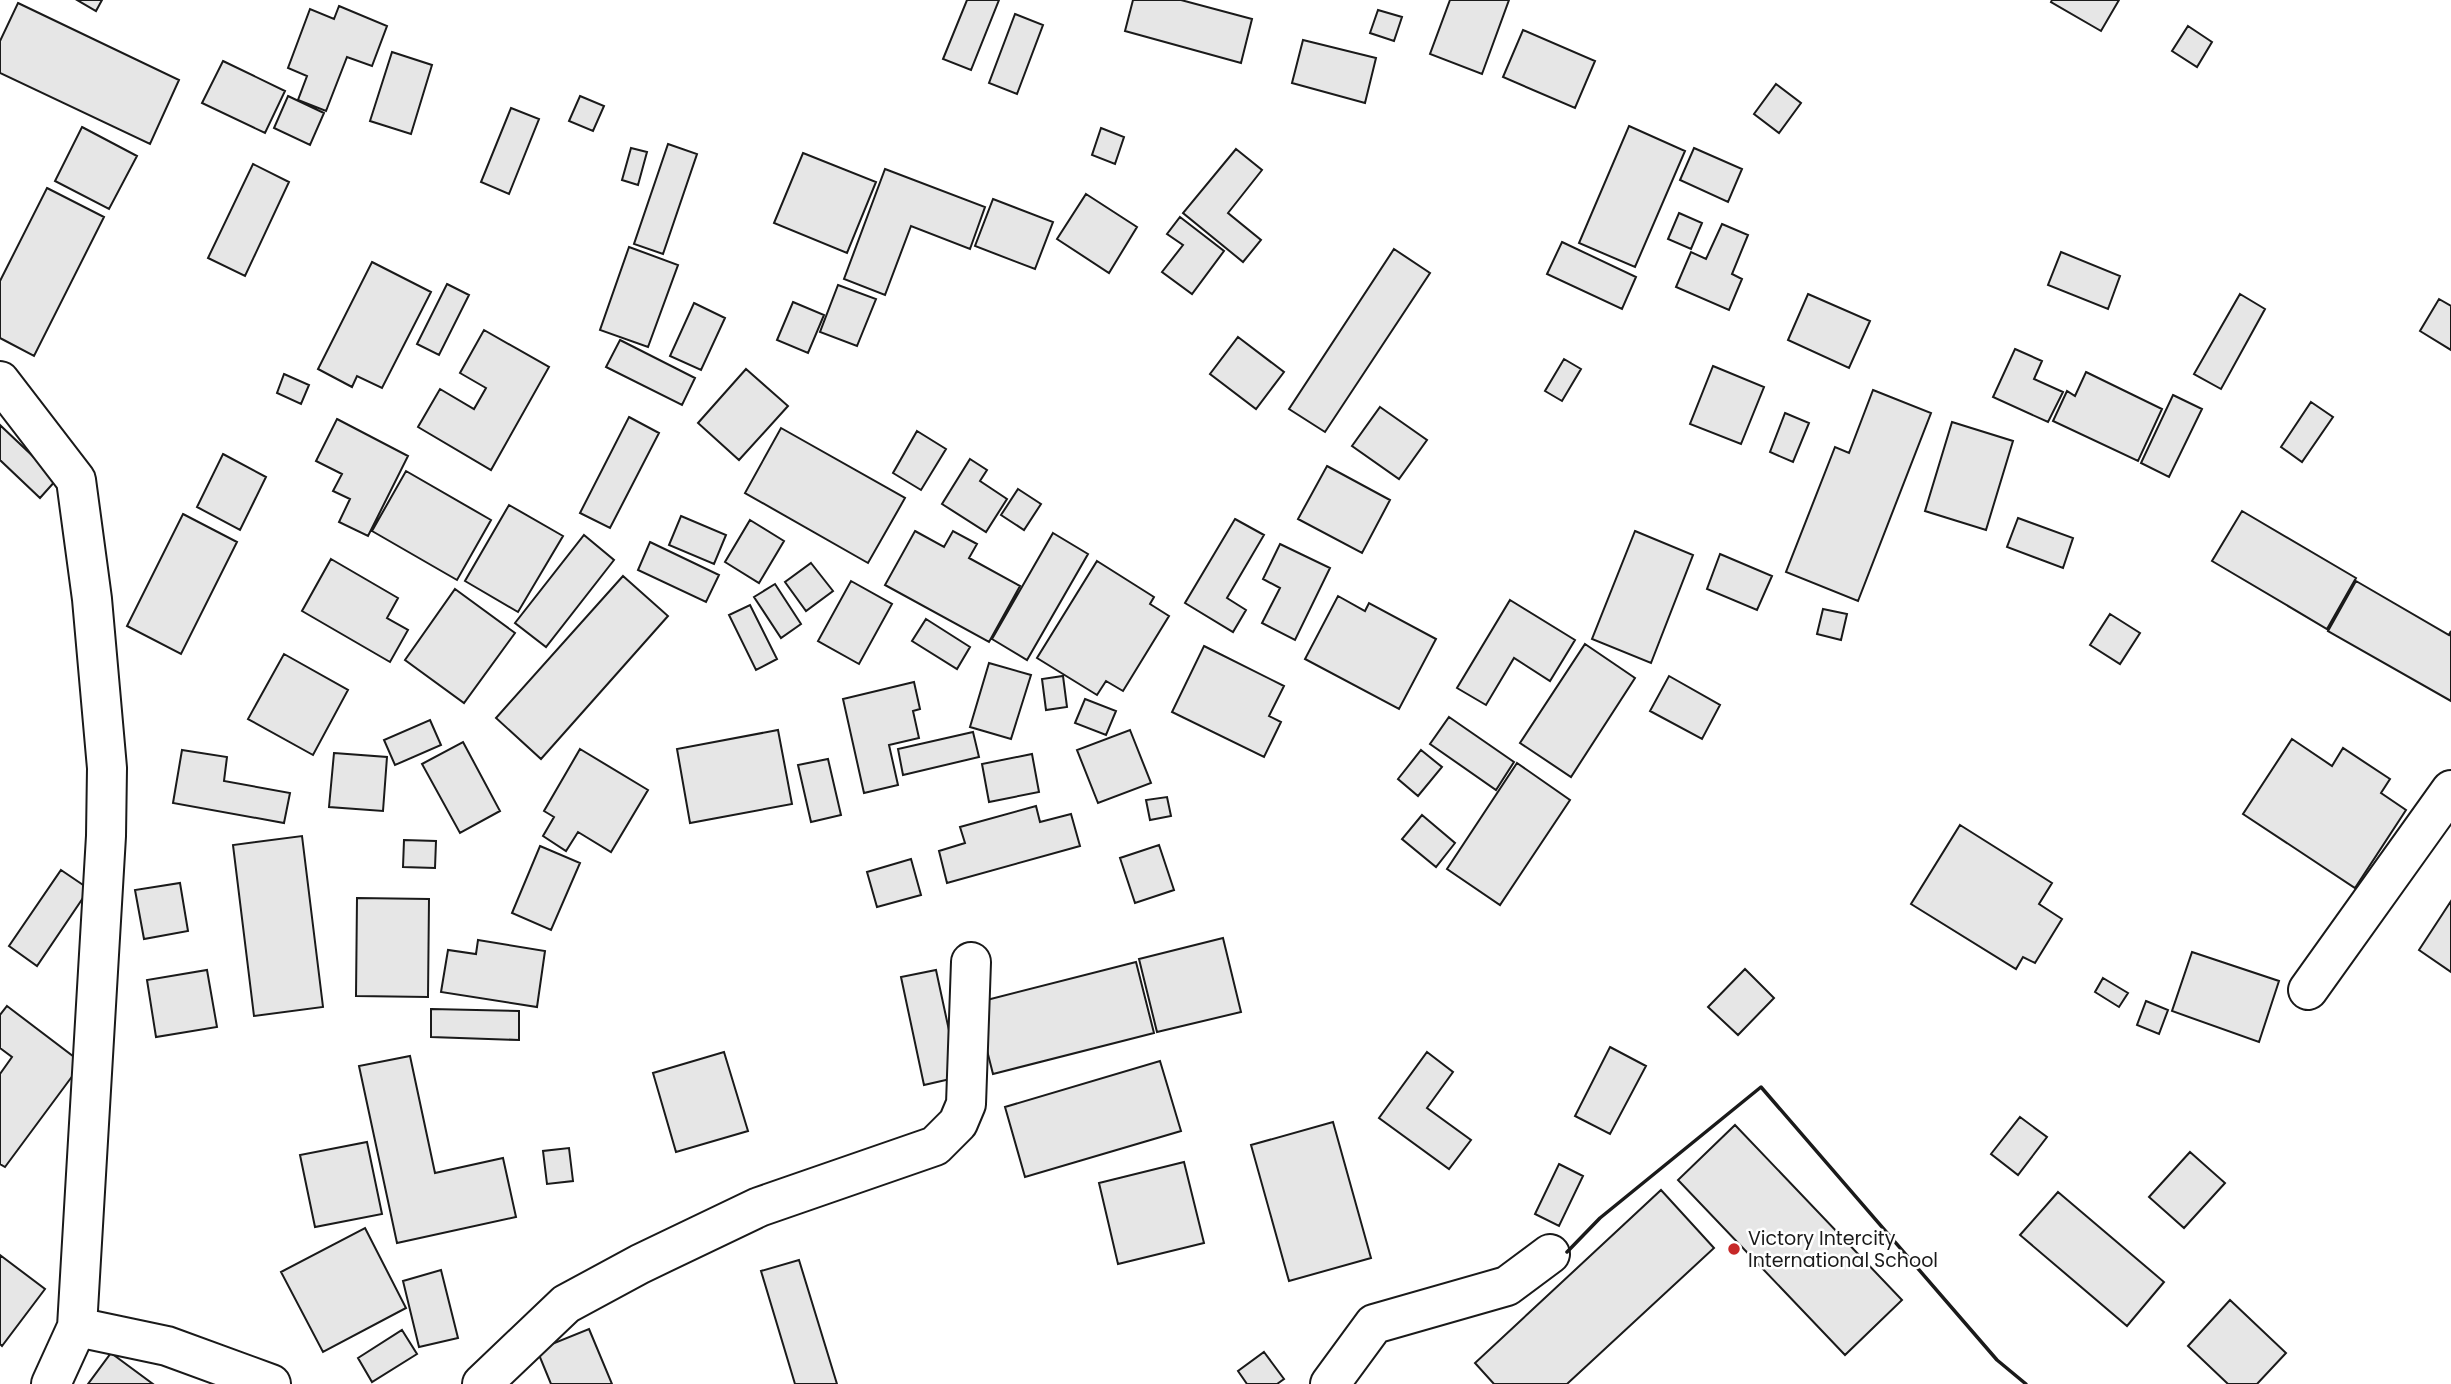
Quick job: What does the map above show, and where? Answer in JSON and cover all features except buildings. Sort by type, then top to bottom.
[{"type":"street","points":[[0,381],[76,480],[92,599],[107,768],[105,850],[77,1327],[51,1384]]},
{"type":"street","points":[[2308,990],[2451,790]]},
{"type":"street","points":[[482,1384],[566,1304],[640,1264],[759,1207],[934,1146],[958,1123],[967,1104],[971,962]]},
{"type":"street","points":[[1330,1384],[1374,1324],[1507,1286],[1550,1254]]},
{"type":"street","points":[[77,1327],[167,1346],[271,1384]]},
{"type":"wall","points":[[1567,1252],[1600,1218],[1761,1087],[1997,1360],[2026,1384]]},
{"type":"place","name":"Victory Intercity International School","points":[[1734,1249]]}]
